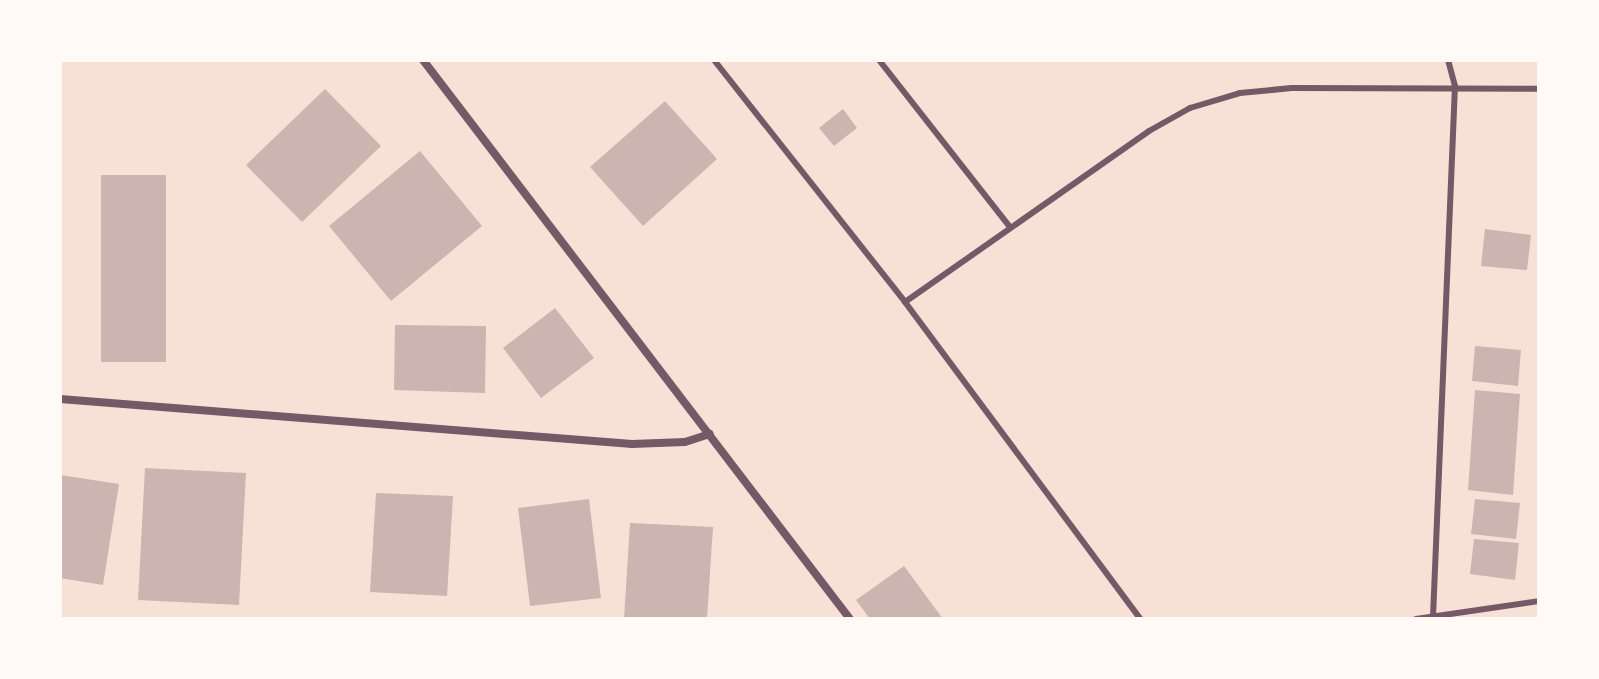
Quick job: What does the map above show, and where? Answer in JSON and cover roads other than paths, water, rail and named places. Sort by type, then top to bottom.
[{"type":"street","points":[[423,60],[850,619]]},
{"type":"street","points":[[60,399],[632,444],[685,442],[710,434]]},
{"type":"lane","points":[[714,60],[905,302],[1140,619]]},
{"type":"lane","points":[[879,60],[1010,227]]},
{"type":"lane","points":[[1433,617],[1455,86],[1448,60]]},
{"type":"lane","points":[[905,302],[1010,227],[1190,108],[1240,93],[1292,88],[1455,86],[1539,89]]},
{"type":"lane","points":[[1416,619],[1539,601]]}]
